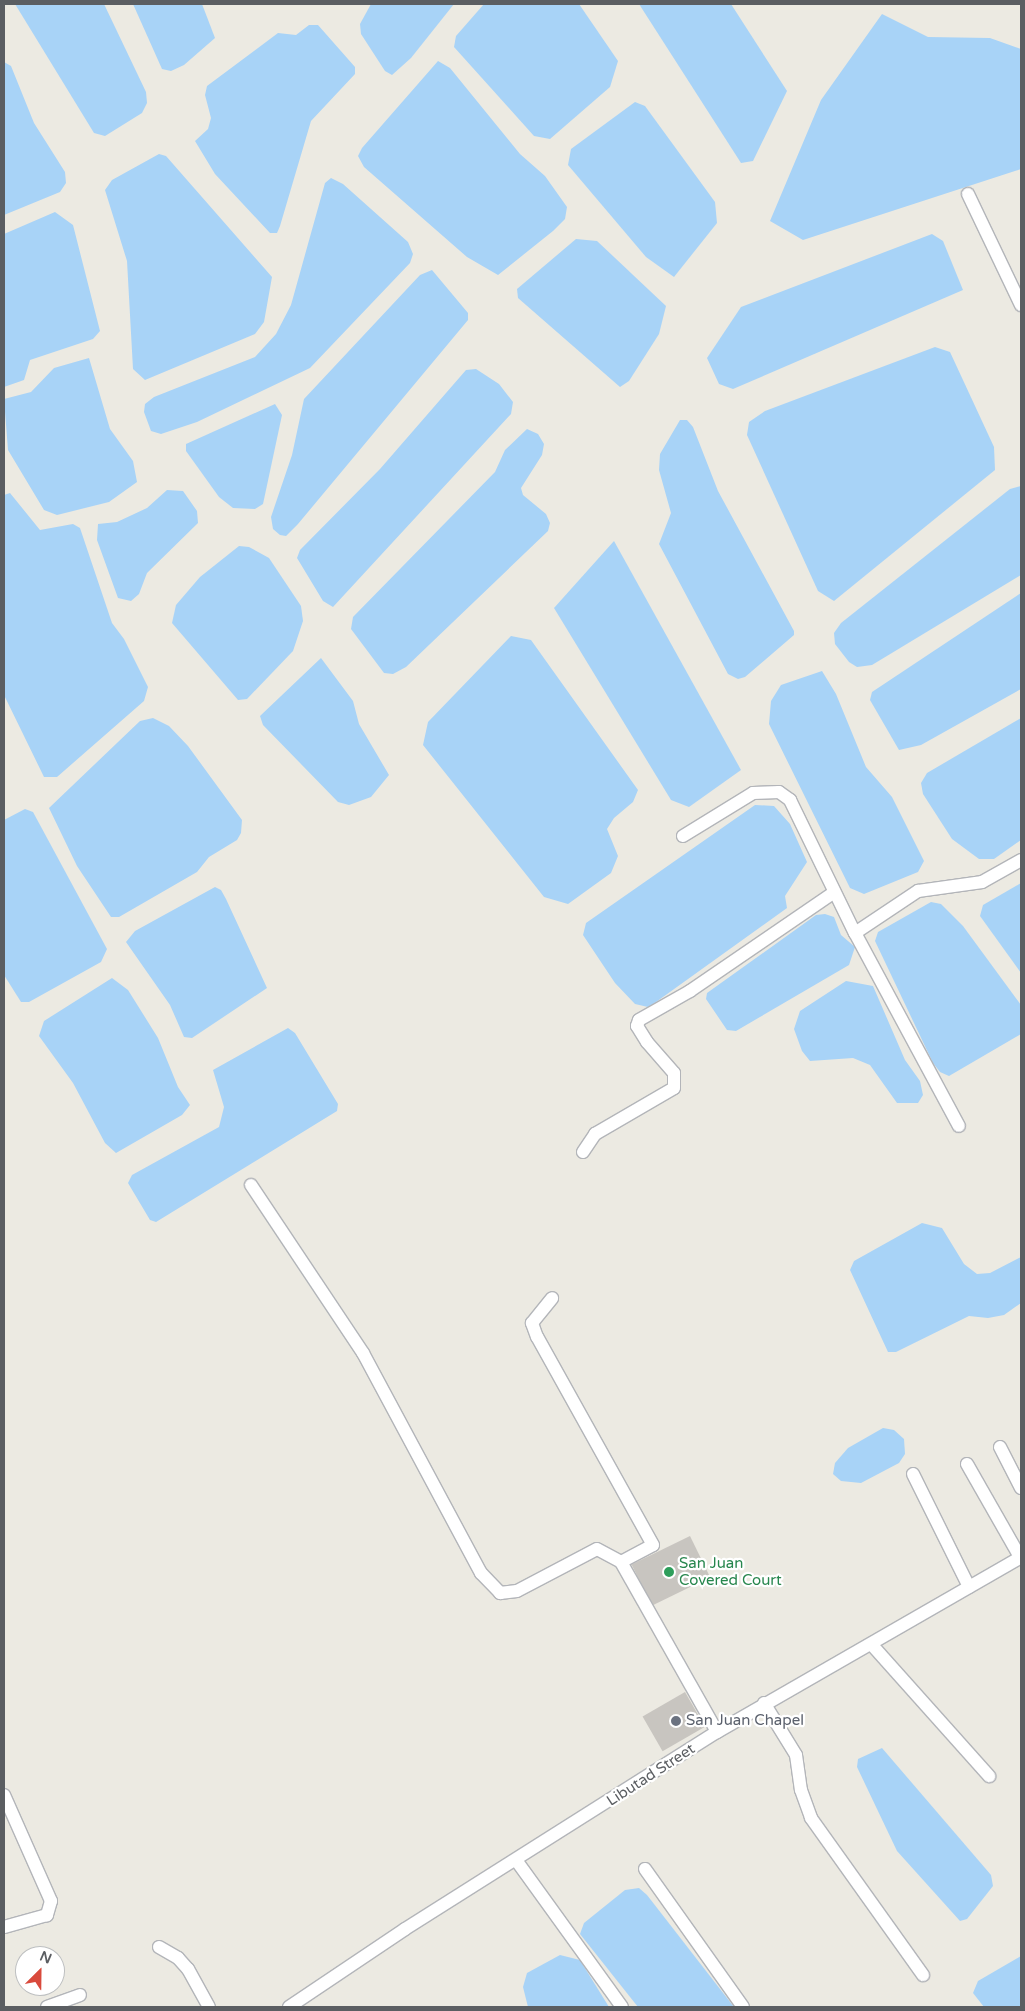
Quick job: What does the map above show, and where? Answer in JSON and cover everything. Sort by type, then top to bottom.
[{"type":"street","points":[[968,194],[1021,305]]},
{"type":"street","points":[[683,836],[752,793],[779,792],[790,800],[832,893],[960,1126]]},
{"type":"street","points":[[855,933],[918,891],[982,882],[1021,860]]},
{"type":"street","points":[[584,1152],[595,1134],[674,1088],[674,1073],[647,1042],[637,1026],[639,1020],[690,991],[832,893]]},
{"type":"street","points":[[252,1185],[363,1353],[481,1573],[500,1594],[517,1591],[597,1549],[621,1562],[717,1732]]},
{"type":"street","points":[[552,1298],[532,1323],[537,1337],[653,1545],[621,1562]]},
{"type":"street","points":[[1000,1447],[1021,1488]]},
{"type":"street","points":[[967,1464],[1021,1557]]},
{"type":"street","points":[[913,1474],[969,1587]]},
{"type":"street","name":"Libutad Street","points":[[290,2007],[717,1732],[872,1645],[1021,1557]]},
{"type":"street","points":[[872,1645],[989,1776]]},
{"type":"street","points":[[764,1704],[796,1755],[801,1790],[811,1818],[923,1975]]},
{"type":"street","points":[[4,1795],[51,1901],[47,1915],[4,1927]]},
{"type":"street","points":[[516,1860],[622,2007]]},
{"type":"street","points":[[645,1869],[743,2007]]},
{"type":"street","points":[[160,1947],[178,1958],[188,1969],[209,2007]]},
{"type":"street","points":[[47,2007],[80,1994]]},
{"type":"water","points":[[15,4],[104,4],[146,92],[147,103],[142,113],[105,136],[94,133]]},
{"type":"water","points":[[133,4],[202,4],[215,38],[184,65],[171,71],[162,69]]},
{"type":"water","points":[[371,4],[454,4],[411,58],[392,75],[385,71],[361,34],[360,24]]},
{"type":"water","points":[[484,4],[579,4],[618,61],[610,87],[550,139],[534,136],[454,47],[456,36]]},
{"type":"water","points":[[639,4],[731,4],[787,91],[753,161],[741,163]]},
{"type":"water","points":[[882,14],[928,37],[990,38],[1021,49],[1021,169],[803,240],[770,221],[821,100]]},
{"type":"water","points":[[309,25],[318,25],[355,67],[355,74],[311,121],[280,226],[277,233],[270,233],[215,174],[195,141],[208,129],[211,118],[205,95],[207,86],[278,33],[296,35]]},
{"type":"water","points":[[438,61],[450,68],[520,154],[545,176],[567,207],[565,219],[553,231],[498,275],[467,257],[364,167],[358,156],[362,148]]},
{"type":"water","points":[[4,62],[11,66],[34,123],[65,172],[66,183],[60,192],[4,215]]},
{"type":"water","points":[[635,102],[645,106],[715,202],[717,223],[674,277],[646,257],[568,165],[571,149]]},
{"type":"water","points":[[159,154],[166,156],[272,277],[264,322],[255,334],[145,380],[133,369],[127,261],[105,190],[112,180]]},
{"type":"water","points":[[331,178],[343,184],[408,242],[413,254],[410,263],[310,368],[197,422],[161,434],[151,431],[144,412],[145,404],[154,397],[255,357],[276,334],[291,305],[325,183]]},
{"type":"water","points":[[55,212],[73,225],[100,331],[93,339],[30,360],[24,380],[4,387],[4,234]]},
{"type":"water","points":[[932,234],[943,241],[963,290],[733,389],[719,384],[707,358],[741,307]]},
{"type":"water","points":[[576,239],[597,241],[666,306],[659,334],[629,381],[620,387],[518,298],[517,289]]},
{"type":"water","points":[[432,270],[468,313],[468,320],[298,524],[286,536],[280,535],[273,529],[271,517],[292,455],[304,399],[420,275]]},
{"type":"water","points":[[935,347],[950,352],[994,447],[995,470],[834,601],[818,591],[747,435],[749,422],[765,411]]},
{"type":"water","points":[[89,358],[110,429],[133,461],[137,482],[109,502],[57,515],[44,510],[8,450],[4,399],[31,392],[54,368]]},
{"type":"water","points":[[476,369],[499,384],[513,402],[511,414],[333,607],[323,601],[297,558],[300,550],[380,469],[466,370]]},
{"type":"water","points":[[275,404],[282,415],[263,504],[255,509],[233,508],[219,497],[186,451],[186,444]]},
{"type":"water","points":[[680,420],[687,420],[693,427],[718,491],[794,631],[794,635],[745,677],[738,679],[728,674],[659,544],[671,513],[659,470],[660,454]]},
{"type":"water","points":[[527,429],[538,434],[544,444],[542,455],[521,488],[523,495],[546,514],[550,523],[548,531],[406,667],[393,674],[384,673],[351,629],[353,617],[495,472],[505,450]]},
{"type":"water","points":[[1021,486],[1021,575],[872,665],[857,667],[849,662],[835,644],[834,633],[841,623],[1010,489]]},
{"type":"water","points":[[167,490],[183,491],[197,511],[198,523],[147,573],[139,594],[131,601],[118,598],[97,540],[98,524],[117,522],[147,508]]},
{"type":"water","points":[[10,493],[40,530],[73,524],[80,528],[112,623],[124,639],[148,687],[144,701],[57,777],[44,777],[4,695],[4,495]]},
{"type":"water","points":[[614,541],[741,770],[689,807],[671,800],[554,608]]},
{"type":"water","points":[[239,546],[249,547],[269,558],[301,606],[303,621],[293,651],[247,699],[238,700],[172,623],[176,605],[200,577]]},
{"type":"water","points":[[1021,593],[1021,689],[921,745],[899,750],[870,700],[872,692]]},
{"type":"water","points":[[511,636],[531,640],[638,790],[633,802],[614,818],[607,829],[618,856],[611,873],[568,904],[544,897],[423,745],[428,722]]},
{"type":"water","points":[[321,658],[353,701],[359,724],[389,775],[371,797],[349,805],[338,802],[263,725],[260,716]]},
{"type":"water","points":[[822,671],[836,694],[866,767],[892,797],[924,861],[918,872],[864,894],[850,888],[769,724],[771,701],[781,685]]},
{"type":"water","points":[[153,718],[169,726],[188,746],[242,820],[241,833],[237,840],[209,857],[197,872],[119,917],[111,917],[77,866],[49,808],[140,721]]},
{"type":"water","points":[[1021,718],[1021,840],[994,859],[979,859],[952,839],[923,794],[921,783],[927,773]]},
{"type":"water","points":[[755,805],[774,806],[790,824],[807,862],[785,896],[787,908],[656,1002],[648,1007],[635,1004],[615,983],[583,935],[586,923]]},
{"type":"water","points":[[25,809],[33,812],[107,949],[101,962],[29,1002],[21,1002],[4,975],[4,820]]},
{"type":"water","points":[[1021,883],[1021,973],[980,916],[983,905]]},
{"type":"water","points":[[215,887],[221,890],[226,899],[267,988],[192,1038],[184,1037],[170,1005],[126,942],[135,931]]},
{"type":"water","points":[[931,902],[941,904],[963,926],[1021,1005],[1021,1034],[949,1076],[940,1072],[933,1063],[875,941],[878,932]]},
{"type":"water","points":[[825,914],[834,917],[841,935],[855,947],[849,965],[736,1031],[727,1030],[706,999],[707,993],[816,915]]},
{"type":"water","points":[[112,978],[128,990],[158,1038],[178,1087],[190,1105],[182,1115],[116,1153],[105,1143],[73,1083],[39,1036],[44,1021]]},
{"type":"water","points":[[846,981],[873,986],[905,1060],[920,1081],[923,1095],[918,1103],[897,1103],[870,1065],[853,1058],[810,1061],[802,1051],[794,1029],[800,1011]]},
{"type":"water","points":[[288,1028],[295,1033],[338,1104],[337,1111],[156,1222],[150,1220],[128,1183],[132,1175],[219,1127],[224,1107],[213,1070]]},
{"type":"water","points":[[922,1223],[942,1228],[964,1264],[977,1274],[990,1273],[1021,1257],[1021,1303],[1004,1315],[988,1318],[969,1316],[896,1352],[888,1352],[850,1270],[854,1261]]},
{"type":"water","points":[[883,1428],[894,1430],[904,1439],[905,1454],[899,1463],[861,1483],[841,1481],[833,1474],[835,1463],[848,1448]]},
{"type":"water","points":[[882,1748],[991,1875],[993,1886],[967,1919],[960,1921],[897,1851],[857,1767],[858,1759]]},
{"type":"water","points":[[639,1888],[647,1895],[734,2007],[638,2007],[580,1934],[584,1923],[625,1890]]},
{"type":"water","points":[[560,1955],[580,1960],[609,2007],[528,2007],[523,1987],[527,1973]]},
{"type":"water","points":[[1021,1956],[1021,2007],[984,2007],[973,1993],[978,1981]]},
{"type":"building","name":"San Juan Covered Court","points":[[690,1536],[710,1577],[652,1606],[632,1564]]},
{"type":"building","name":"San Juan Chapel","points":[[685,1692],[705,1727],[663,1751],[643,1717]]},
{"type":"place","name":"San Juan Covered Court","points":[[669,1572]]},
{"type":"place","name":"San Juan Chapel","points":[[676,1721]]}]
